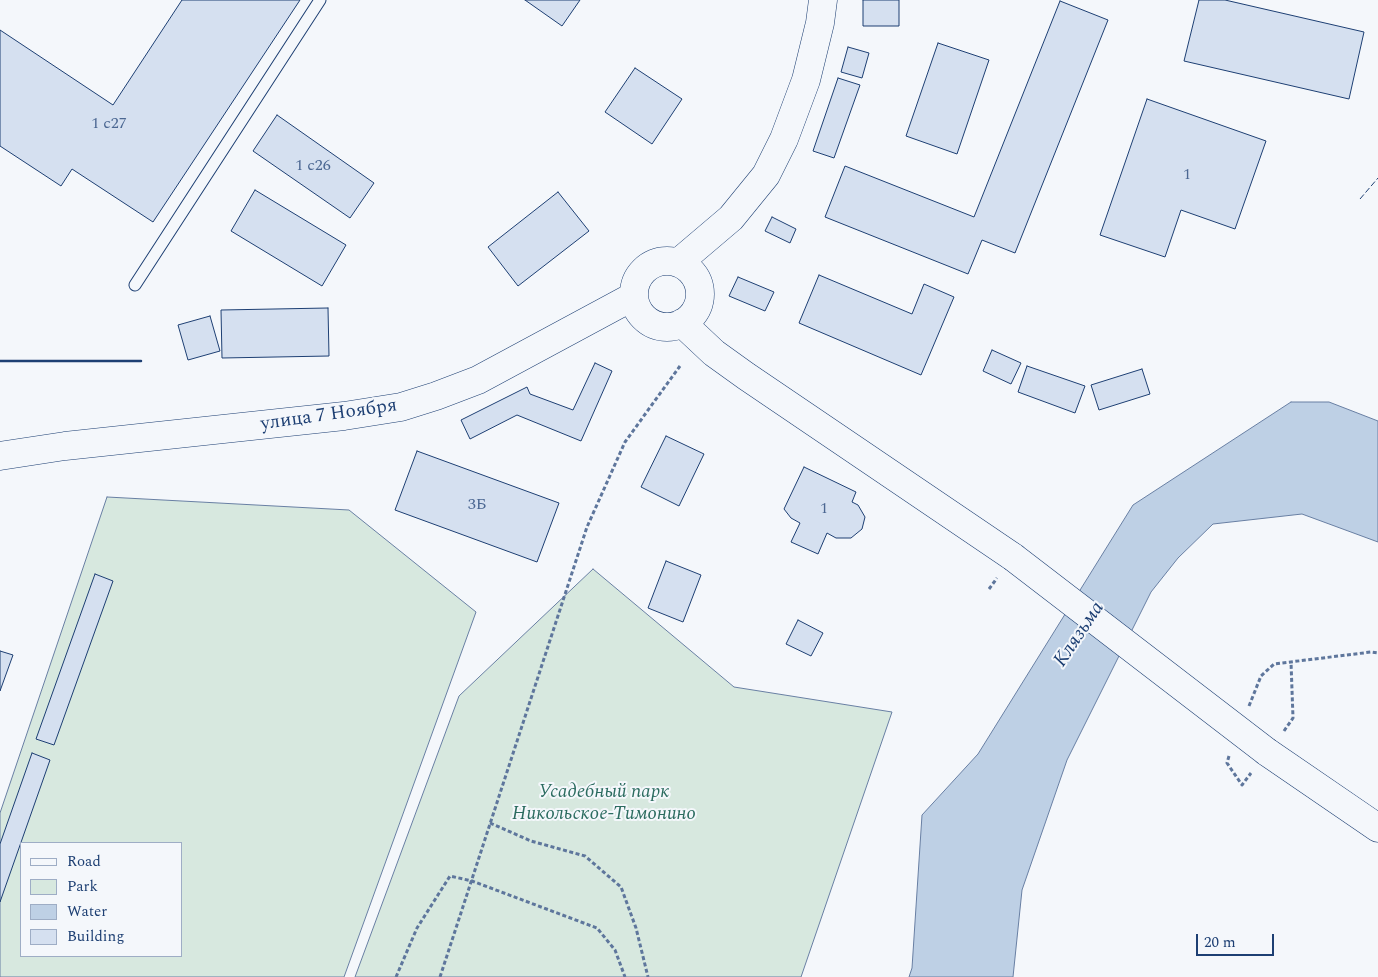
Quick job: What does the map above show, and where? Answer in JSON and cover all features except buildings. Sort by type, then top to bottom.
[{"type":"main road","points":[[678,263],[731,218],[766,174],[784,139],[806,80],[820,23],[823,0]]},
{"type":"main road","points":[[590,320],[622,284],[664,252],[731,218]]},
{"type":"main road","points":[[662,262],[678,263],[691,272],[699,292],[694,312],[682,323],[666,326],[650,322],[639,311],[634,296],[637,280],[647,268],[662,262]]},
{"type":"main road","name":"улица 7 Ноября","points":[[0,456],[65,446],[344,416],[401,407],[478,380],[634,296]]},
{"type":"main road","points":[[682,323],[714,353],[746,376],[1013,557],[1275,743],[1378,828]]},
{"type":"lane","points":[[135,285],[320,0]]},
{"type":"path","points":[[440,977],[586,527],[625,442],[680,366]]},
{"type":"path","points":[[1254,695],[1261,676],[1274,664],[1371,652],[1378,653]]},
{"type":"path","points":[[1275,743],[1294,718],[1291,662]]},
{"type":"path","points":[[490,823],[531,840],[585,856],[621,887],[636,928],[648,977]]},
{"type":"path","points":[[396,977],[417,928],[450,876],[472,881],[597,928],[615,950],[625,977]]},
{"type":"green space","points":[[107,497],[349,510],[476,612],[344,977],[0,977],[0,813]]},
{"type":"green space","name":"Усадебный парк Никольское-Тимонино","points":[[593,569],[734,687],[892,712],[801,977],[355,977],[459,696]]},
{"type":"water","name":"Клязьма","points":[[1291,402],[1329,402],[1378,421],[1378,542],[1302,514],[1213,524],[1178,558],[1151,592],[1067,760],[1022,890],[1013,977],[909,977],[912,968],[922,815],[978,754],[1133,505]]},
{"type":"fence","points":[[1360,199],[1378,178]]},
{"type":"wall","points":[[0,361],[141,361]]}]
